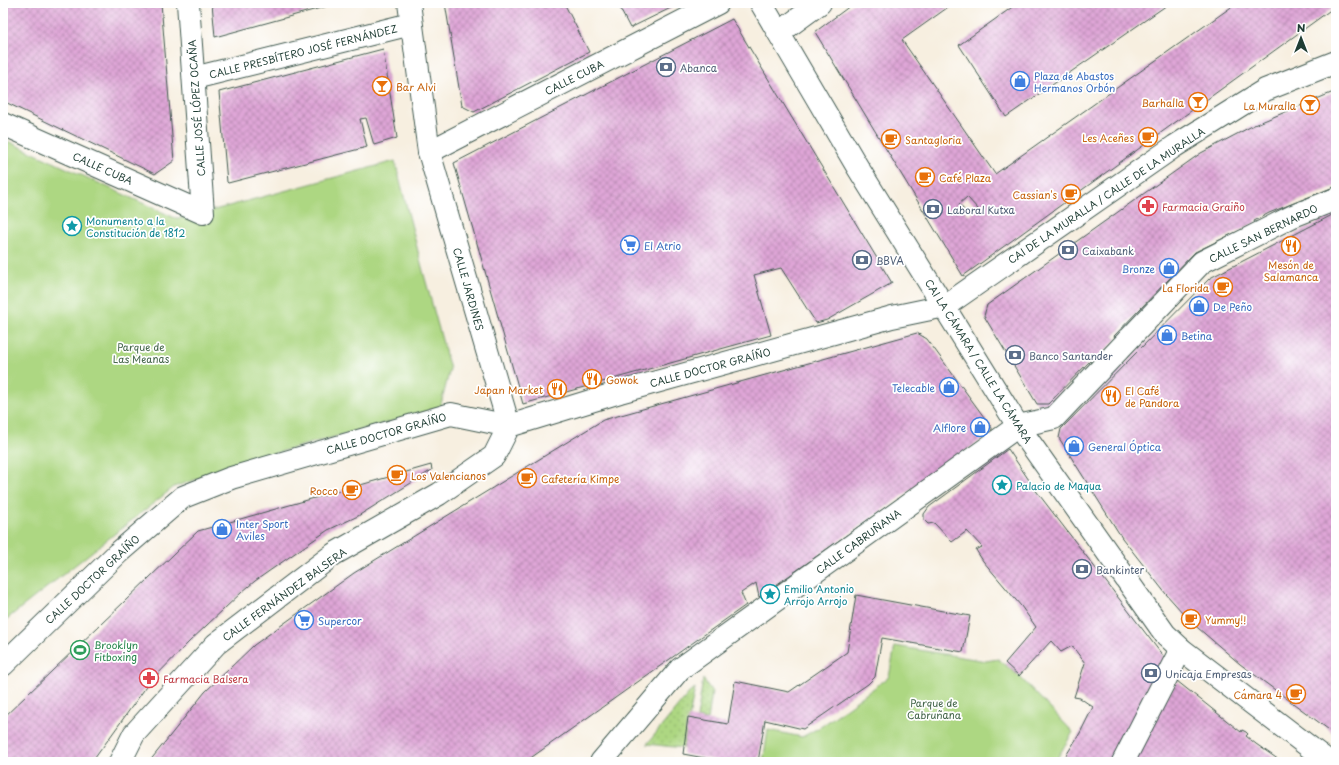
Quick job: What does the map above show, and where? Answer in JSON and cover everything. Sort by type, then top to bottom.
[{"type":"street","name":"CALLE JOSÉ LÓPEZ OCAÑA","points":[[188,3],[203,213]]},
{"type":"street","name":"CALLE CUBA","points":[[429,152],[718,3]]},
{"type":"street","name":"CAI LA CÁMARA / CALLE LA CÁMARA","points":[[761,3],[858,168],[945,306],[1018,426],[1165,634],[1181,649],[1329,762]]},
{"type":"street","points":[[779,32],[820,3]]},
{"type":"street","name":"CALLE PRESBÍTERO JOSÉ FERNÁNDEZ","points":[[194,78],[410,13]]},
{"type":"street","name":"CALLE JARDINES","points":[[410,13],[429,152],[509,426]]},
{"type":"street","name":"CAI DE LA MURALLA / CALLE DE LA MURALLA","points":[[945,306],[1175,146],[1265,90],[1336,62]]},
{"type":"street","name":"CALLE CUBA","points":[[3,124],[203,213]]},
{"type":"street","name":"CALLE SAN BERNARDO","points":[[1018,426],[1054,418],[1202,262],[1293,216],[1336,199]]},
{"type":"street","name":"CALLE DOCTOR GRAÍÑO","points":[[3,665],[12,651],[118,553],[183,497],[231,478],[452,414],[509,426],[620,392],[892,317],[945,306]]},
{"type":"street","name":"CALLE FERNÁNDEZ BALSERA","points":[[120,762],[134,734],[216,644],[334,554],[439,494],[494,456],[509,426]]},
{"type":"street","name":"CALLE CABRUÑANA","points":[[601,762],[680,669],[1018,426]]},
{"type":"street","points":[[1123,762],[1181,649]]},
{"type":"green space","name":"Parque de Las Meanas","points":[[3,139],[175,218],[199,218],[203,213],[395,161],[450,369],[440,408],[261,457],[174,487],[3,622]]},
{"type":"green space","name":"Parque de Cabruñana","points":[[895,646],[986,661],[998,659],[1019,676],[1073,732],[1055,762],[763,762],[768,730],[802,737],[822,726],[889,677]]},
{"type":"green space","points":[[703,679],[712,692],[708,720],[697,718]]},
{"type":"green space","points":[[695,688],[683,748],[647,744],[689,693]]},
{"type":"building","points":[[3,3],[161,3],[174,161],[155,174],[3,101]]},
{"type":"building","points":[[212,3],[339,3],[215,37]]},
{"type":"building","points":[[445,3],[564,3],[589,52],[474,112],[462,106]]},
{"type":"building","points":[[617,3],[681,3],[630,28]]},
{"type":"building","points":[[854,3],[954,3],[902,40],[995,174],[1237,3],[1336,3],[1336,6],[963,276],[815,32]],"holes":[[[967,197],[978,209],[969,216],[959,204]]]},
{"type":"building","name":"Plaza de Abastos Hermanos Orbón","points":[[1018,3],[1170,3],[1006,117],[959,45]]},
{"type":"building","points":[[732,19],[892,283],[827,320],[816,323],[781,268],[754,275],[771,335],[523,404],[454,163]]},
{"type":"building","points":[[383,49],[397,138],[374,145],[366,118],[360,119],[367,147],[228,183],[227,182],[219,92]]},
{"type":"building","points":[[1336,91],[1336,186],[1269,213],[1254,221],[1255,223],[1195,252],[1114,336],[1116,339],[1092,364],[1090,361],[1048,404],[1037,404],[984,316],[987,305],[1201,153],[1254,125]]},
{"type":"building","points":[[1336,213],[1336,735],[1240,664],[1191,622],[1166,594],[1122,538],[1059,438],[1061,429],[1210,278]]},
{"type":"building","points":[[917,333],[927,339],[992,428],[991,433],[759,597],[756,583],[741,593],[746,605],[525,762],[149,762],[205,692],[254,645],[354,573],[603,420]]},
{"type":"building","points":[[1008,449],[1037,492],[1170,665],[1115,762],[1062,762],[1080,733],[1093,707],[1080,698],[1074,697],[1085,663],[1072,646],[1061,652],[1051,641],[1019,676],[1005,663],[1036,627],[1021,606],[983,561],[976,550],[982,547],[967,531],[952,542],[934,523],[928,524],[924,520],[924,514],[929,507]]},
{"type":"building","points":[[431,465],[432,470],[358,516],[328,530],[255,581],[242,592],[189,642],[149,683],[92,762],[3,762],[3,718],[198,531]]},
{"type":"building","points":[[856,595],[970,616],[963,652],[882,638],[875,677],[868,684],[803,729],[765,720],[758,762],[726,762],[683,754],[688,717],[728,724],[735,681],[789,692],[847,652]]},
{"type":"building","points":[[1177,681],[1241,732],[1242,730],[1246,732],[1248,734],[1246,736],[1282,762],[1127,762],[1137,741]]},
{"type":"place","name":"Abanca","points":[[666,67]]},
{"type":"place","name":"Plaza de Abastos Hermanos Orbón","points":[[1020,81]]},
{"type":"place","name":"Bar Alvi","points":[[382,86]]},
{"type":"place","name":"Barhalla","points":[[1198,102]]},
{"type":"place","name":"La Muralla","points":[[1310,105]]},
{"type":"place","name":"Les Aceñes","points":[[1148,137]]},
{"type":"place","name":"Santagloria","points":[[891,139]]},
{"type":"place","name":"Café Plaza","points":[[925,177]]},
{"type":"place","name":"Cassian's","points":[[1071,194]]},
{"type":"place","name":"Farmacia Graiño","points":[[1148,206]]},
{"type":"place","name":"Laboral Kutxa","points":[[933,209]]},
{"type":"place","name":"Monumento a la Constitución de 1812","points":[[72,226]]},
{"type":"place","name":"El Atrio","points":[[630,245]]},
{"type":"place","name":"Mesón de Salamanca","points":[[1291,246]]},
{"type":"place","name":"Caixabank","points":[[1068,250]]},
{"type":"place","name":"BBVA","points":[[862,260]]},
{"type":"place","name":"Bronze","points":[[1169,268]]},
{"type":"place","name":"La Florida","points":[[1223,287]]},
{"type":"place","name":"De Peño","points":[[1199,306]]},
{"type":"place","name":"Betina","points":[[1167,335]]},
{"type":"place","name":"Banco Santander","points":[[1015,355]]},
{"type":"place","name":"Gowok","points":[[592,379]]},
{"type":"place","name":"Telecable","points":[[949,387]]},
{"type":"place","name":"Japan Market","points":[[557,389]]},
{"type":"place","name":"El Café de Pandora","points":[[1111,396]]},
{"type":"place","name":"Alflore","points":[[980,427]]},
{"type":"place","name":"General Óptica","points":[[1074,446]]},
{"type":"place","name":"Los Valencianos","points":[[397,475]]},
{"type":"place","name":"Cafetería Kimpe","points":[[527,478]]},
{"type":"place","name":"Palacio de Maqua","points":[[1002,485]]},
{"type":"place","name":"Rocco","points":[[352,490]]},
{"type":"place","name":"Inter Sport Aviles","points":[[222,529]]},
{"type":"place","name":"Bankinter","points":[[1082,569]]},
{"type":"place","name":"Emilio Antonio Arrojo Arrojo","points":[[770,594]]},
{"type":"place","name":"Yummy!!","points":[[1191,619]]},
{"type":"place","name":"Supercor","points":[[304,620]]},
{"type":"place","name":"Brooklyn Fitboxing","points":[[80,650]]},
{"type":"place","name":"Unicaja Empresas","points":[[1151,673]]},
{"type":"place","name":"Farmacia Balsera","points":[[149,678]]},
{"type":"place","name":"Cámara 4","points":[[1296,694]]}]
